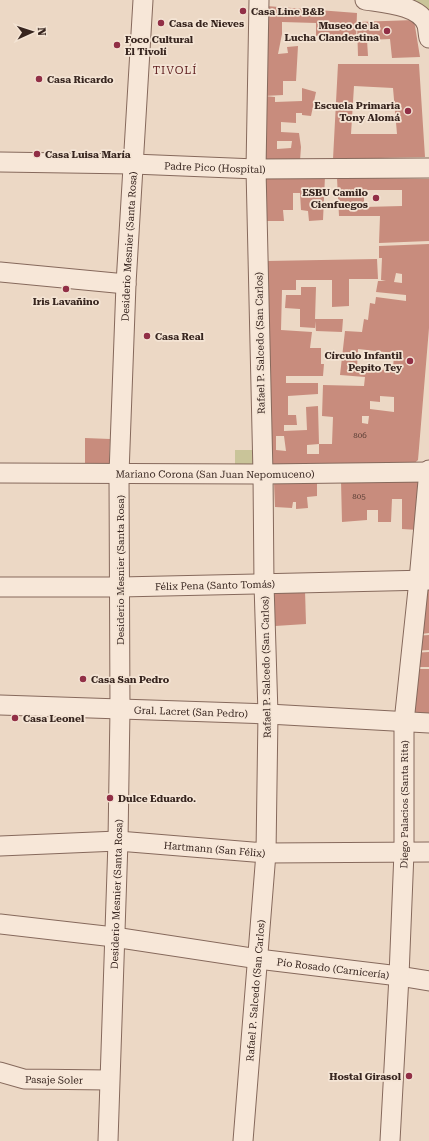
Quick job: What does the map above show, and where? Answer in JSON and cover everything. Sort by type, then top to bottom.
[{"type":"street","name":"Desiderio Mesnier (Santa Rosa)","points":[[108,1141],[118,841],[120,709],[119,474],[126,284],[143,0]]},
{"type":"street","name":"Rafael P. Salcedo (San Carlos)","points":[[243,1141],[266,852],[268,714],[256,169],[259,0]]},
{"type":"street","points":[[365,0],[396,5],[416,12],[427,24],[429,38]]},
{"type":"street","name":"Padre Pico (Hospital)","points":[[0,162],[133,164],[256,169],[429,168]]},
{"type":"street","points":[[0,272],[126,284]]},
{"type":"street","name":"Mariano Corona (San Juan Nepomuceno)","points":[[0,473],[263,474],[429,471]]},
{"type":"street","name":"Diego Palacios (Santa Rita)","points":[[390,1141],[404,852],[404,722],[424,580],[429,471]]},
{"type":"street","name":"Félix Pena (Santo Tomás)","points":[[0,587],[120,587],[424,580]]},
{"type":"street","name":"Gral. Lacret (San Pedro)","points":[[0,705],[268,714],[429,723]]},
{"type":"street","name":"Hartmann (San Félix)","points":[[0,846],[118,841],[266,852],[429,852]]},
{"type":"street","name":"Pío Rosado (Carnicería)","points":[[0,924],[114,937],[258,959],[429,981]]},
{"type":"street","name":"Pasaje Soler","points":[[0,1072],[24,1079],[109,1080]]},
{"type":"shaded area","points":[[392,0],[429,0],[429,23]]},
{"type":"shaded area","points":[[235,450],[258,450],[258,468],[235,469]]},
{"type":"building","points":[[266,6],[357,13],[356,40],[316,36],[316,23],[282,22],[282,34],[278,54],[288,53],[287,47],[298,46],[296,81],[283,81],[283,95],[264,96],[275,97],[275,102],[302,101],[302,88],[316,92],[311,116],[296,113],[296,123],[281,122],[281,132],[299,133],[301,147],[300,161],[262,160]],"holes":[[[277,141],[292,141],[291,148],[277,149]]]},
{"type":"building","name":"Museo de la Lucha Clandestina","points":[[414,20],[420,57],[392,58],[390,39],[367,40],[368,56],[358,56],[357,22]]},
{"type":"building","name":"Escuela Primaria Tony Alomá","points":[[338,64],[419,64],[425,157],[333,159]],"holes":[[[354,86],[393,88],[397,134],[351,134]]]},
{"type":"building","points":[[325,176],[323,220],[309,221],[308,211],[301,210],[300,193],[293,193],[293,210],[283,210],[284,221],[263,221],[262,178]]},
{"type":"building","points":[[337,178],[429,179],[429,241],[379,243],[380,216],[339,216]],"holes":[[[364,190],[402,190],[402,206],[364,207]]]},
{"type":"building","points":[[429,244],[429,328],[418,460],[411,466],[269,469],[266,261],[377,259],[378,279],[349,279],[349,306],[332,307],[332,280],[296,280],[296,290],[282,290],[281,330],[312,332],[310,348],[321,348],[321,364],[324,364],[323,376],[286,376],[286,383],[318,383],[318,394],[288,396],[288,415],[296,415],[297,425],[284,425],[284,431],[307,430],[306,407],[318,406],[319,444],[332,444],[333,417],[322,416],[323,385],[364,386],[365,377],[340,375],[345,331],[362,332],[364,319],[368,320],[370,303],[375,304],[376,297],[406,301],[406,295],[376,292],[378,281],[386,281],[381,280],[382,258],[379,258],[379,246]],"holes":[[[396,273],[402,274],[402,283],[394,282]],[[358,349],[394,353],[393,370],[357,369]],[[380,396],[394,397],[394,412],[370,409],[370,401],[380,402]],[[362,416],[369,416],[368,424],[362,423]],[[276,436],[284,436],[286,451],[276,450]],[[319,444],[319,454],[307,454],[307,445]]]},
{"type":"building","points":[[301,287],[316,287],[315,319],[343,319],[342,332],[316,331],[315,321],[315,328],[300,327],[300,309],[285,308],[286,295],[301,295]]},
{"type":"building","points":[[85,438],[110,439],[109,466],[85,466]]},
{"type":"building","points":[[425,478],[418,530],[402,529],[402,499],[392,499],[391,522],[378,522],[378,510],[367,510],[367,520],[342,522],[341,481]]},
{"type":"building","points":[[274,482],[317,483],[317,496],[307,497],[308,508],[296,509],[296,502],[293,502],[292,508],[275,507]]},
{"type":"building","points":[[429,587],[429,633],[413,635],[416,605]]},
{"type":"building","points":[[305,590],[306,624],[275,626],[274,591]]},
{"type":"building","points":[[429,635],[429,650],[412,651],[414,636]]},
{"type":"building","points":[[429,652],[429,667],[412,667],[411,653]]},
{"type":"building","points":[[412,669],[429,669],[429,714],[410,715]]},
{"type":"place","name":"Casa Line B&B","points":[[243,11]]},
{"type":"place","name":"Casa de Nieves","points":[[161,23]]},
{"type":"place","name":"Museo de la Lucha Clandestina","points":[[387,31]]},
{"type":"place","name":"Foco Cultural El Tivolí","points":[[117,45]]},
{"type":"place","name":"Casa Ricardo","points":[[39,79]]},
{"type":"place","name":"Escuela Primaria Tony Alomá","points":[[408,111]]},
{"type":"place","name":"Casa Luisa María","points":[[37,154]]},
{"type":"place","name":"ESBU Camilo Cienfuegos","points":[[376,198]]},
{"type":"place","name":"Iris Lavañino","points":[[66,289]]},
{"type":"place","name":"Casa Real","points":[[147,336]]},
{"type":"place","name":"Círculo Infantil Pepito Tey","points":[[410,361]]},
{"type":"place","name":"Casa San Pedro","points":[[83,679]]},
{"type":"place","name":"Casa Leonel","points":[[15,718]]},
{"type":"place","name":"Dulce Eduardo.","points":[[110,798]]},
{"type":"place","name":"Hostal Girasol","points":[[409,1076]]},
{"type":"district","name":"TIVOLÍ","points":[[175,70]]}]
